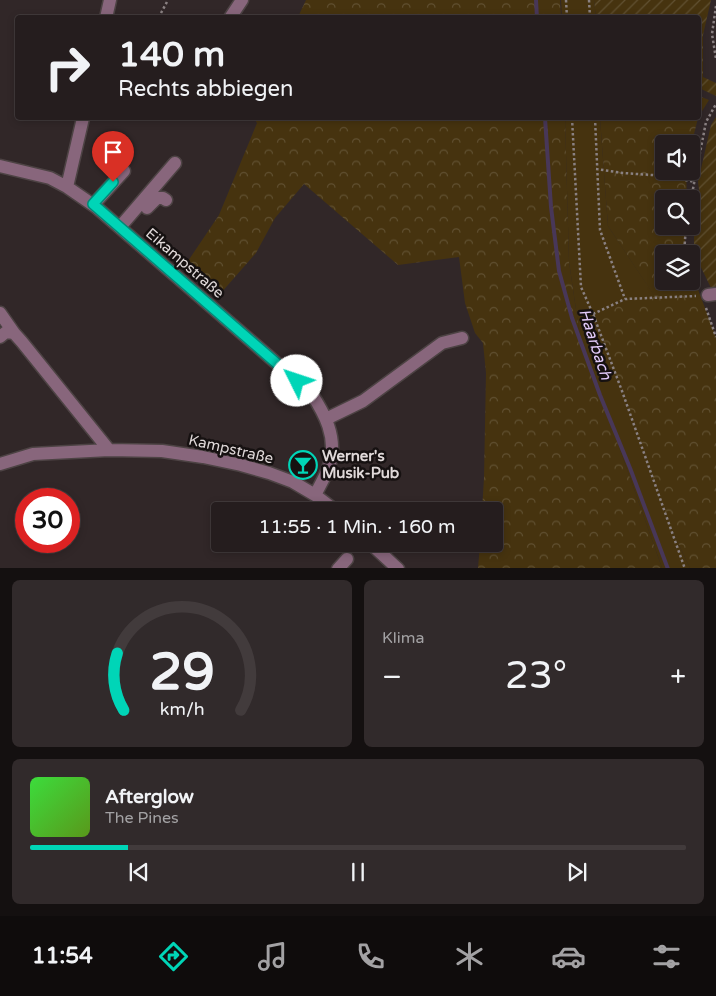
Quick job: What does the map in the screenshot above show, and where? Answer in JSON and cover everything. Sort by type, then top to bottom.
[{"type":"street","points":[[107,15],[110,0]]},
{"type":"street","points":[[232,15],[242,0]]},
{"type":"street","points":[[68,187],[83,120]]},
{"type":"street","points":[[123,230],[175,163]]},
{"type":"street","name":"Eikampstraße","points":[[0,166],[50,178],[68,187],[93,204],[311,393],[326,419],[332,443],[330,462],[315,495]]},
{"type":"street","points":[[93,204],[124,171]]},
{"type":"street","points":[[123,230],[157,198],[166,200]]},
{"type":"street","points":[[0,312],[14,333],[109,450]]},
{"type":"street","points":[[0,337],[6,332],[14,333]]},
{"type":"street","points":[[326,419],[363,401],[442,344],[462,338]]},
{"type":"street","name":"Kampstraße","points":[[0,464],[33,454],[109,450],[162,451],[241,465],[269,473],[293,482],[324,502]]},
{"type":"street","points":[[380,552],[398,568]]},
{"type":"path","points":[[162,12],[168,0]]},
{"type":"path","points":[[566,0],[567,15]]},
{"type":"path","points":[[589,0],[590,15]]},
{"type":"path","points":[[716,6],[712,34],[716,59]]},
{"type":"path","points":[[693,190],[706,122],[716,104]]},
{"type":"path","points":[[572,120],[581,287],[622,391],[686,568]]},
{"type":"path","points":[[595,120],[600,230],[625,299]]},
{"type":"path","points":[[596,169],[666,176],[695,182]]},
{"type":"path","points":[[593,314],[625,299],[712,294]]},
{"type":"green space","points":[[306,0],[560,0],[561,15],[299,15]]},
{"type":"green space","points":[[561,0],[594,0],[596,15],[562,15]]},
{"type":"green space","points":[[594,0],[711,0],[703,35],[703,77],[716,83],[716,96],[701,89],[701,15],[596,15]]},
{"type":"green space","points":[[701,97],[709,100],[701,113]]},
{"type":"green space","points":[[716,117],[716,288],[711,288],[700,265],[700,245],[694,245],[694,235],[700,235],[700,190],[698,182],[700,180],[711,125]]},
{"type":"green space","points":[[255,120],[565,120],[569,262],[580,337],[662,568],[478,568],[479,552],[503,552],[503,502],[483,502],[486,373],[483,343],[475,333],[465,303],[459,257],[398,265],[304,184],[275,218],[256,253],[220,294],[186,264],[219,215],[257,123]]},
{"type":"green space","points":[[565,120],[600,120],[608,226],[656,298],[625,299],[593,315],[670,526],[690,568],[662,568],[580,337],[569,262]]},
{"type":"green space","points":[[600,120],[698,120],[694,135],[655,135],[655,180],[686,180],[687,190],[655,190],[655,235],[685,235],[685,245],[655,245],[655,290],[698,290],[716,337],[716,568],[690,568],[670,526],[593,314],[625,299],[655,297],[608,226]]},
{"type":"waterway","name":"Haarbach","points":[[536,0],[537,15]]},
{"type":"waterway","name":"Haarbach","points":[[545,120],[551,207],[559,271],[572,318],[600,395],[668,568]]},
{"type":"place","name":"Werner's Musik-Pub","points":[[303,465]]},
{"type":"route","points":[[113,182],[93,204],[297,381]]}]
